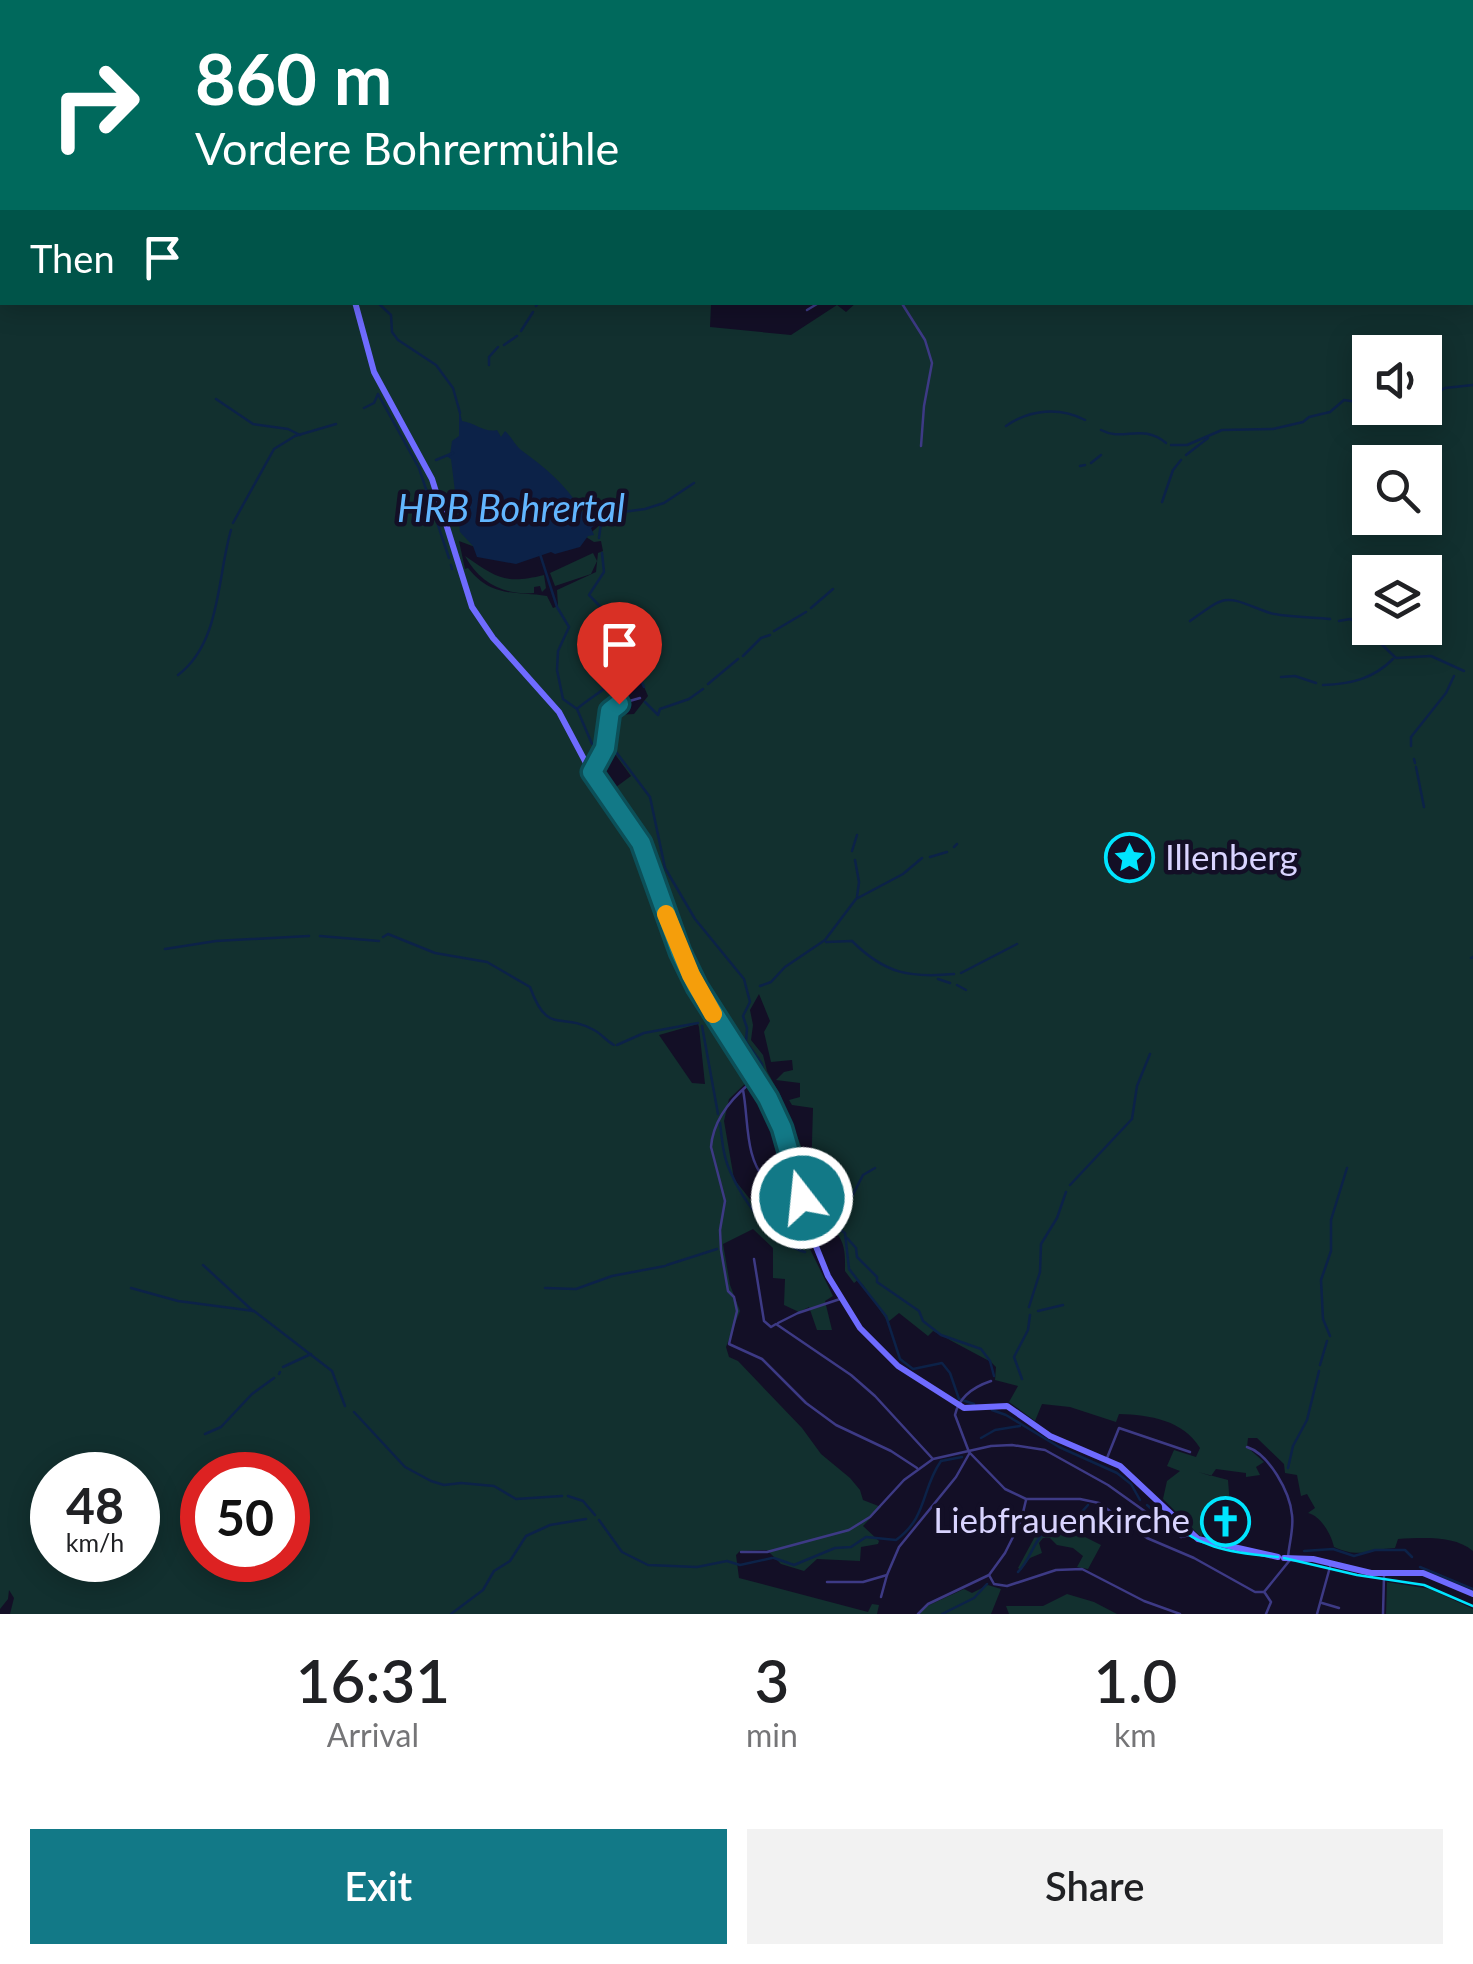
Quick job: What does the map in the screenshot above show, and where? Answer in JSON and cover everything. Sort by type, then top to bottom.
[{"type":"main road","points":[[356,305],[374,372],[432,479],[474,612],[492,638],[559,712],[592,772],[641,843],[680,952],[697,987],[761,1084],[778,1118],[819,1257],[876,1348],[959,1404],[975,1409],[1007,1406],[1050,1436],[1106,1459],[1128,1473],[1192,1534],[1209,1543],[1384,1573],[1423,1574],[1473,1594]]},
{"type":"street","points":[[807,310],[814,305]]},
{"type":"street","points":[[818,305],[823,312]]},
{"type":"street","points":[[904,305],[925,340],[932,363],[924,398],[922,446]]},
{"type":"street","points":[[592,772],[605,746],[610,711],[640,698]]},
{"type":"street","points":[[761,1084],[743,1089],[716,1123],[711,1146],[725,1202],[721,1250],[728,1291],[734,1297],[737,1311],[729,1344],[762,1359],[806,1404],[836,1425],[917,1468]]},
{"type":"street","points":[[743,1089],[752,1155],[764,1180],[783,1202],[778,1210]]},
{"type":"street","points":[[771,1184],[797,1178]]},
{"type":"street","points":[[754,1259],[761,1315],[770,1327],[798,1312],[842,1298]]},
{"type":"street","points":[[776,1324],[876,1396],[933,1459]]},
{"type":"street","points":[[991,1382],[964,1396],[955,1416],[969,1452],[1005,1489],[1026,1499],[1099,1504],[1159,1545],[1194,1558],[1255,1592],[1264,1592],[1286,1569],[1292,1514],[1285,1492],[1262,1456],[1247,1448]]},
{"type":"street","points":[[1106,1459],[1119,1428],[1190,1452]]},
{"type":"street","points":[[741,1552],[767,1552],[857,1527],[917,1468],[933,1459],[991,1446],[1045,1450],[1108,1485],[1181,1538],[1192,1534]]},
{"type":"street","points":[[881,1597],[898,1547],[956,1476],[969,1452]]},
{"type":"street","points":[[918,1614],[937,1599],[989,1575],[1013,1537],[1026,1499]]},
{"type":"street","points":[[1318,1614],[1331,1564]]},
{"type":"street","points":[[989,1575],[994,1584],[1007,1586],[1056,1570],[1082,1569],[1180,1614]]},
{"type":"street","points":[[1384,1573],[1384,1614]]},
{"type":"street","points":[[827,1582],[864,1582],[887,1575]]},
{"type":"street","points":[[1264,1592],[1270,1602],[1266,1614]]},
{"type":"street","points":[[1320,1602],[1339,1608]]},
{"type":"green space","points":[[0,305],[711,305],[710,327],[791,335],[837,305],[846,312],[854,305],[1473,305],[1473,1551],[1457,1542],[1427,1538],[1398,1539],[1395,1548],[1365,1552],[1334,1547],[1325,1526],[1308,1513],[1315,1508],[1307,1494],[1301,1496],[1297,1475],[1285,1473],[1284,1464],[1257,1438],[1248,1438],[1247,1447],[1264,1462],[1256,1467],[1260,1475],[1246,1477],[1246,1473],[1216,1469],[1211,1476],[1228,1480],[1230,1506],[1216,1504],[1221,1539],[1203,1534],[1201,1537],[1163,1499],[1167,1481],[1180,1471],[1167,1466],[1174,1450],[1196,1457],[1200,1448],[1185,1431],[1154,1418],[1119,1414],[1116,1422],[1070,1407],[1042,1404],[1035,1421],[1009,1402],[1018,1386],[995,1380],[996,1367],[991,1362],[933,1331],[928,1336],[899,1313],[888,1322],[863,1285],[858,1280],[854,1283],[845,1271],[843,1245],[835,1231],[815,1232],[802,1180],[811,1176],[813,1108],[792,1105],[789,1100],[800,1097],[800,1083],[776,1080],[793,1070],[792,1060],[771,1062],[764,1032],[770,1021],[759,994],[750,1010],[751,1040],[763,1055],[804,1153],[805,1171],[800,1173],[785,1129],[761,1080],[751,1078],[729,1099],[724,1121],[734,1179],[781,1238],[809,1247],[833,1296],[825,1301],[832,1330],[817,1330],[809,1307],[799,1312],[784,1305],[785,1279],[773,1278],[773,1248],[753,1229],[723,1244],[730,1285],[740,1311],[726,1347],[729,1357],[738,1361],[802,1428],[821,1454],[850,1478],[863,1500],[881,1507],[863,1526],[878,1544],[861,1547],[860,1561],[817,1559],[804,1571],[781,1564],[767,1550],[740,1551],[736,1555],[739,1578],[868,1612],[872,1604],[879,1605],[877,1614],[10,1614],[14,1598],[9,1590],[0,1609]],"holes":[[[601,524],[586,537],[601,541],[603,551],[598,553],[596,572],[557,590],[558,606],[553,608],[547,596],[495,589],[465,569],[459,541],[475,547]],[[620,676],[626,687],[642,682],[648,696],[634,714],[615,715],[608,709],[613,691],[610,683]],[[606,749],[612,750],[631,776],[612,790],[598,773]],[[698,1024],[705,1084],[692,1083],[659,1035]]]},
{"type":"green space","points":[[593,553],[597,561],[591,574],[555,586],[550,573]]},
{"type":"green space","points":[[465,556],[501,577],[544,575],[546,588],[542,592],[540,586],[534,587],[534,593],[502,589],[485,580]]},
{"type":"green space","points":[[1074,1517],[1080,1521],[1073,1531],[1101,1545],[1088,1569],[1077,1567],[1083,1556],[1050,1538],[1039,1543],[1042,1553],[1030,1558],[1021,1570],[1018,1568],[1039,1529],[1061,1527]]},
{"type":"green space","points":[[1387,1582],[1430,1589],[1473,1609],[1473,1614],[1386,1614]]},
{"type":"green space","points":[[988,1585],[1001,1589],[991,1614],[919,1614],[927,1606],[964,1589],[972,1593]]},
{"type":"green space","points":[[1067,1594],[1117,1614],[1009,1614],[1006,1606],[1043,1606]]},
{"type":"water","name":"HRB Bohrertal","points":[[459,407],[462,421],[497,430],[501,437],[505,431],[554,477],[581,509],[594,535],[588,536],[580,547],[516,564],[477,557],[460,532],[451,459],[446,456],[450,455],[452,441],[459,436]]},
{"type":"waterway","points":[[380,305],[391,315],[392,332],[398,340],[436,365],[453,388],[460,413]]},
{"type":"waterway","points":[[521,331],[533,312]]},
{"type":"waterway","points":[[504,345],[517,336]]},
{"type":"waterway","points":[[489,365],[489,357],[498,347]]},
{"type":"waterway","points":[[1442,390],[1473,385]]},
{"type":"waterway","points":[[364,408],[374,403],[378,394],[419,468],[449,558]]},
{"type":"waterway","points":[[216,399],[253,424],[288,429],[300,435]]},
{"type":"waterway","points":[[1171,445],[1187,445],[1222,430],[1273,429],[1303,422],[1330,412],[1344,400],[1352,401]]},
{"type":"waterway","points":[[1006,426],[1045,412],[1085,420]]},
{"type":"waterway","points":[[233,523],[274,449],[295,436],[336,424]]},
{"type":"waterway","points":[[1101,430],[1149,434],[1166,443]]},
{"type":"waterway","points":[[1186,455],[1208,438]]},
{"type":"waterway","points":[[436,460],[453,453]]},
{"type":"waterway","points":[[1091,463],[1101,455]]},
{"type":"waterway","points":[[1162,502],[1173,470],[1181,460]]},
{"type":"waterway","points":[[1080,466],[1085,465]]},
{"type":"waterway","points":[[589,528],[608,514],[664,503],[694,483]]},
{"type":"waterway","points":[[599,538],[601,523]]},
{"type":"waterway","points":[[178,675],[192,662],[210,627],[231,530]]},
{"type":"waterway","points":[[578,708],[617,678],[626,655],[620,633],[589,595],[604,572],[602,553]]},
{"type":"waterway","points":[[540,554],[557,607],[569,627],[558,651],[563,699],[577,709],[592,744],[613,748],[650,797],[665,868],[695,919],[744,979],[750,1002],[743,1016],[746,1042],[780,1097],[811,1197],[826,1220],[845,1233],[849,1269],[886,1316],[900,1359],[913,1369],[942,1363],[959,1399],[974,1404]]},
{"type":"waterway","points":[[451,565],[452,569]]},
{"type":"waterway","points":[[811,608],[833,589]]},
{"type":"waterway","points":[[1190,621],[1227,600],[1273,614],[1330,619]]},
{"type":"waterway","points":[[774,631],[806,612]]},
{"type":"waterway","points":[[1339,621],[1358,622],[1396,658],[1431,656],[1464,671]]},
{"type":"waterway","points":[[743,656],[761,638],[770,635]]},
{"type":"waterway","points":[[626,647],[644,687]]},
{"type":"waterway","points":[[708,684],[738,659]]},
{"type":"waterway","points":[[1323,685],[1361,679],[1393,659]]},
{"type":"waterway","points":[[1281,677],[1295,676],[1316,683]]},
{"type":"waterway","points":[[1411,746],[1411,737],[1446,693],[1454,676]]},
{"type":"waterway","points":[[645,702],[658,715],[660,709],[689,699],[703,689]]},
{"type":"waterway","points":[[1414,759],[1415,763]]},
{"type":"waterway","points":[[1416,767],[1424,807]]},
{"type":"waterway","points":[[852,851],[857,835]]},
{"type":"waterway","points":[[954,847],[957,844]]},
{"type":"waterway","points":[[930,857],[947,852]]},
{"type":"waterway","points":[[760,986],[771,982],[785,967],[825,940],[856,899],[903,874],[922,858]]},
{"type":"waterway","points":[[855,860],[857,897]]},
{"type":"waterway","points":[[383,937],[388,934],[435,953],[487,962],[530,987],[549,1018],[582,1025],[614,1045]]},
{"type":"waterway","points":[[165,949],[216,941],[309,936]]},
{"type":"waterway","points":[[320,936],[379,941]]},
{"type":"waterway","points":[[826,942],[852,941],[876,961],[899,971],[954,974]]},
{"type":"waterway","points":[[961,973],[1017,944]]},
{"type":"waterway","points":[[938,979],[950,983]]},
{"type":"waterway","points":[[957,985],[966,990]]},
{"type":"waterway","points":[[617,1045],[644,1033],[698,1023]]},
{"type":"waterway","points":[[702,1026],[718,1114]]},
{"type":"waterway","points":[[1070,1185],[1132,1119],[1137,1086],[1150,1054]]},
{"type":"waterway","points":[[720,1123],[726,1159],[743,1195],[771,1230],[805,1252]]},
{"type":"waterway","points":[[847,1206],[863,1175],[875,1168]]},
{"type":"waterway","points":[[1330,1336],[1323,1319],[1321,1280],[1331,1251],[1331,1220],[1347,1168]]},
{"type":"waterway","points":[[1029,1307],[1040,1272],[1041,1244],[1057,1218],[1066,1192]]},
{"type":"waterway","points":[[841,1217],[843,1213]]},
{"type":"waterway","points":[[847,1238],[877,1282],[919,1311],[923,1321],[941,1335],[981,1349],[994,1376]]},
{"type":"waterway","points":[[667,1265],[717,1249]]},
{"type":"waterway","points":[[203,1265],[253,1311]]},
{"type":"waterway","points":[[545,1288],[576,1289],[612,1276],[665,1266]]},
{"type":"waterway","points":[[131,1288],[178,1301],[254,1311],[332,1371],[345,1406]]},
{"type":"waterway","points":[[1038,1311],[1063,1305]]},
{"type":"waterway","points":[[1022,1379],[1014,1357],[1028,1330],[1030,1315]]},
{"type":"waterway","points":[[1320,1365],[1327,1341]]},
{"type":"waterway","points":[[283,1367],[311,1354]]},
{"type":"waterway","points":[[1288,1468],[1293,1446],[1307,1420],[1319,1371]]},
{"type":"waterway","points":[[205,1434],[221,1427],[252,1394],[274,1378]]},
{"type":"waterway","points":[[992,1410],[1117,1473],[1131,1484],[1140,1500]]},
{"type":"waterway","points":[[354,1412],[405,1467],[431,1481],[494,1486],[516,1499],[562,1496]]},
{"type":"waterway","points":[[981,1438],[995,1430],[1020,1426]]},
{"type":"waterway","points":[[774,1558],[794,1565],[835,1548],[851,1547],[866,1537],[896,1540],[914,1522],[941,1461],[962,1457]]},
{"type":"waterway","points":[[568,1496],[583,1501],[595,1515]]},
{"type":"waterway","points":[[1018,1572],[1045,1531],[1064,1532],[1088,1505]]},
{"type":"waterway","points":[[1147,1505],[1155,1512]]},
{"type":"waterway","points":[[1160,1517],[1168,1522]]},
{"type":"waterway","points":[[451,1614],[483,1590],[494,1571],[510,1561],[526,1536],[550,1525],[586,1519]]},
{"type":"waterway","points":[[599,1520],[622,1552],[648,1565],[697,1567],[727,1561],[740,1565],[772,1558]]},
{"type":"waterway","points":[[1304,1551],[1333,1549],[1354,1556],[1375,1550],[1405,1550],[1412,1557]]},
{"type":"waterway","points":[[1420,1567],[1473,1589]]},
{"type":"waterway","points":[[942,1614],[974,1598],[987,1584]]},
{"type":"tram line","points":[[1162,1512],[1200,1541],[1278,1557]]},
{"type":"tram line","points":[[1284,1558],[1424,1585],[1473,1606]]},
{"type":"slow traffic","points":[[666,914],[680,952],[713,1014]]},
{"type":"place","name":"Illenberg","points":[[1130,858]]},
{"type":"place","name":"Liebfrauenkirche","points":[[1225,1521]]},
{"type":"route","points":[[619,704],[610,711],[605,748],[592,772],[626,817],[646,853],[680,952],[697,987],[768,1098],[782,1128],[802,1198]]}]
